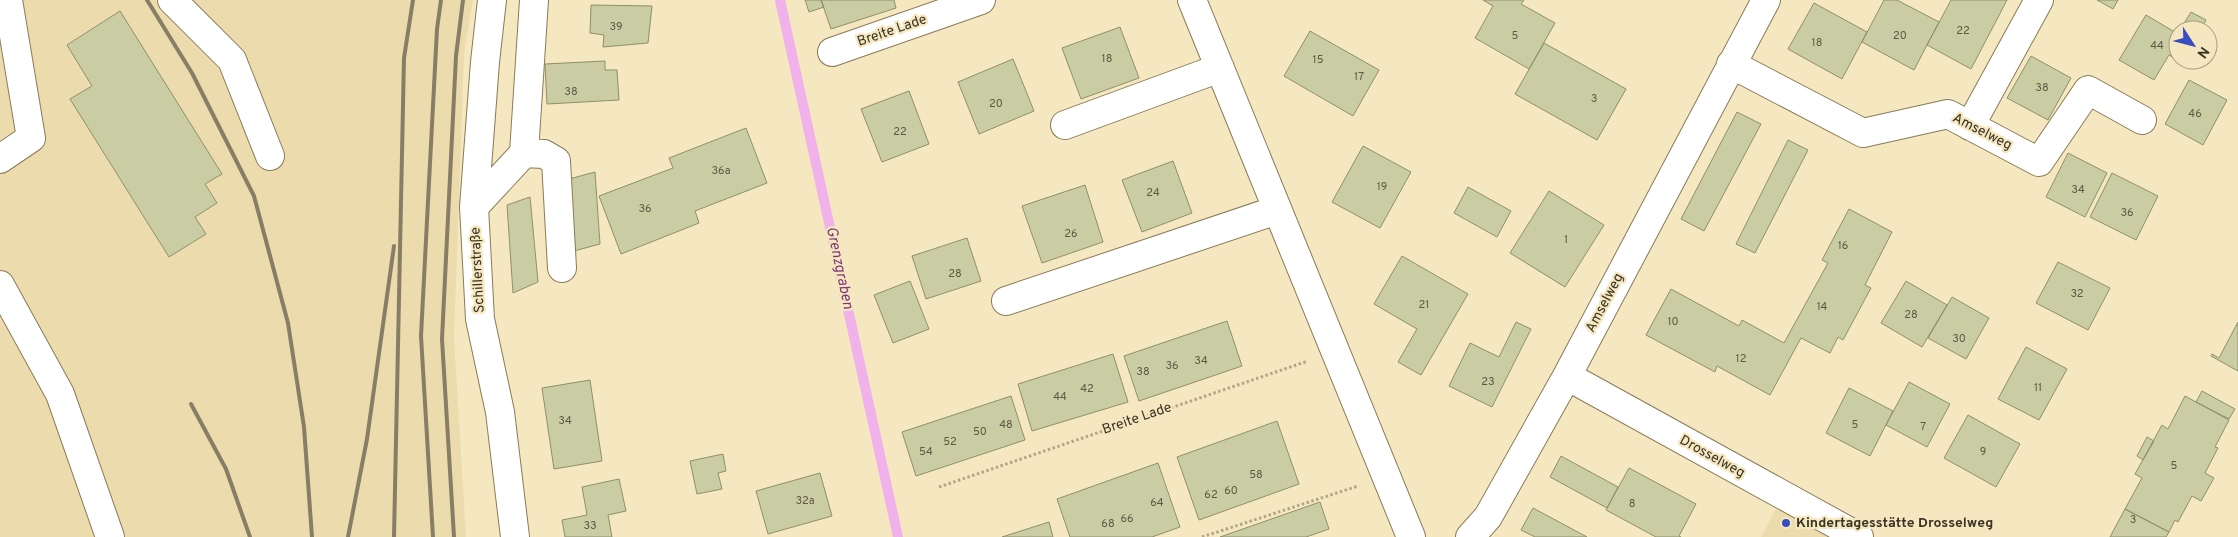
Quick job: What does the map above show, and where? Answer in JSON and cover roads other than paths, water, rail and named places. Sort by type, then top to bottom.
[{"type":"street","points":[[0,159],[31,138],[8,0]]},
{"type":"street","points":[[172,0],[232,60],[270,156]]},
{"type":"street","name":"Schillerstraße","points":[[492,0],[484,71],[474,207],[480,319],[500,412],[515,537]]},
{"type":"street","points":[[474,207],[524,153],[534,0]]},
{"type":"street","name":"Breite Lade","points":[[832,52],[981,0]]},
{"type":"street","points":[[1192,0],[1411,537]]},
{"type":"street","points":[[1970,126],[2039,0]]},
{"type":"street","name":"Amselweg","points":[[1470,537],[1488,517],[1567,376],[1731,64],[1757,3]]},
{"type":"street","name":"Amselweg","points":[[1731,64],[1863,133],[1948,114],[2040,162],[2088,90],[2142,120]]},
{"type":"street","points":[[1065,125],[1220,68]]},
{"type":"street","points":[[524,153],[544,154],[556,161],[562,268]]},
{"type":"street","points":[[1006,301],[1277,210]]},
{"type":"street","points":[[0,285],[60,394],[110,537]]},
{"type":"street","name":"Drosselweg","points":[[1567,376],[1858,537]]},
{"type":"waterway","name":"Grenzgraben","points":[[780,0],[898,537]]},
{"type":"railway","points":[[147,0],[192,73],[254,196],[288,323],[304,427],[312,537]]},
{"type":"railway","points":[[394,537],[404,58],[413,0]]},
{"type":"railway","points":[[433,537],[421,336],[437,29],[441,0]]},
{"type":"railway","points":[[454,537],[442,339],[456,56],[463,0]]},
{"type":"railway","points":[[348,537],[367,439],[394,246]]},
{"type":"railway","points":[[191,404],[226,469],[250,537]]},
{"type":"place","name":"Kindertagesstätte Drosselweg","points":[[1786,523]]}]
